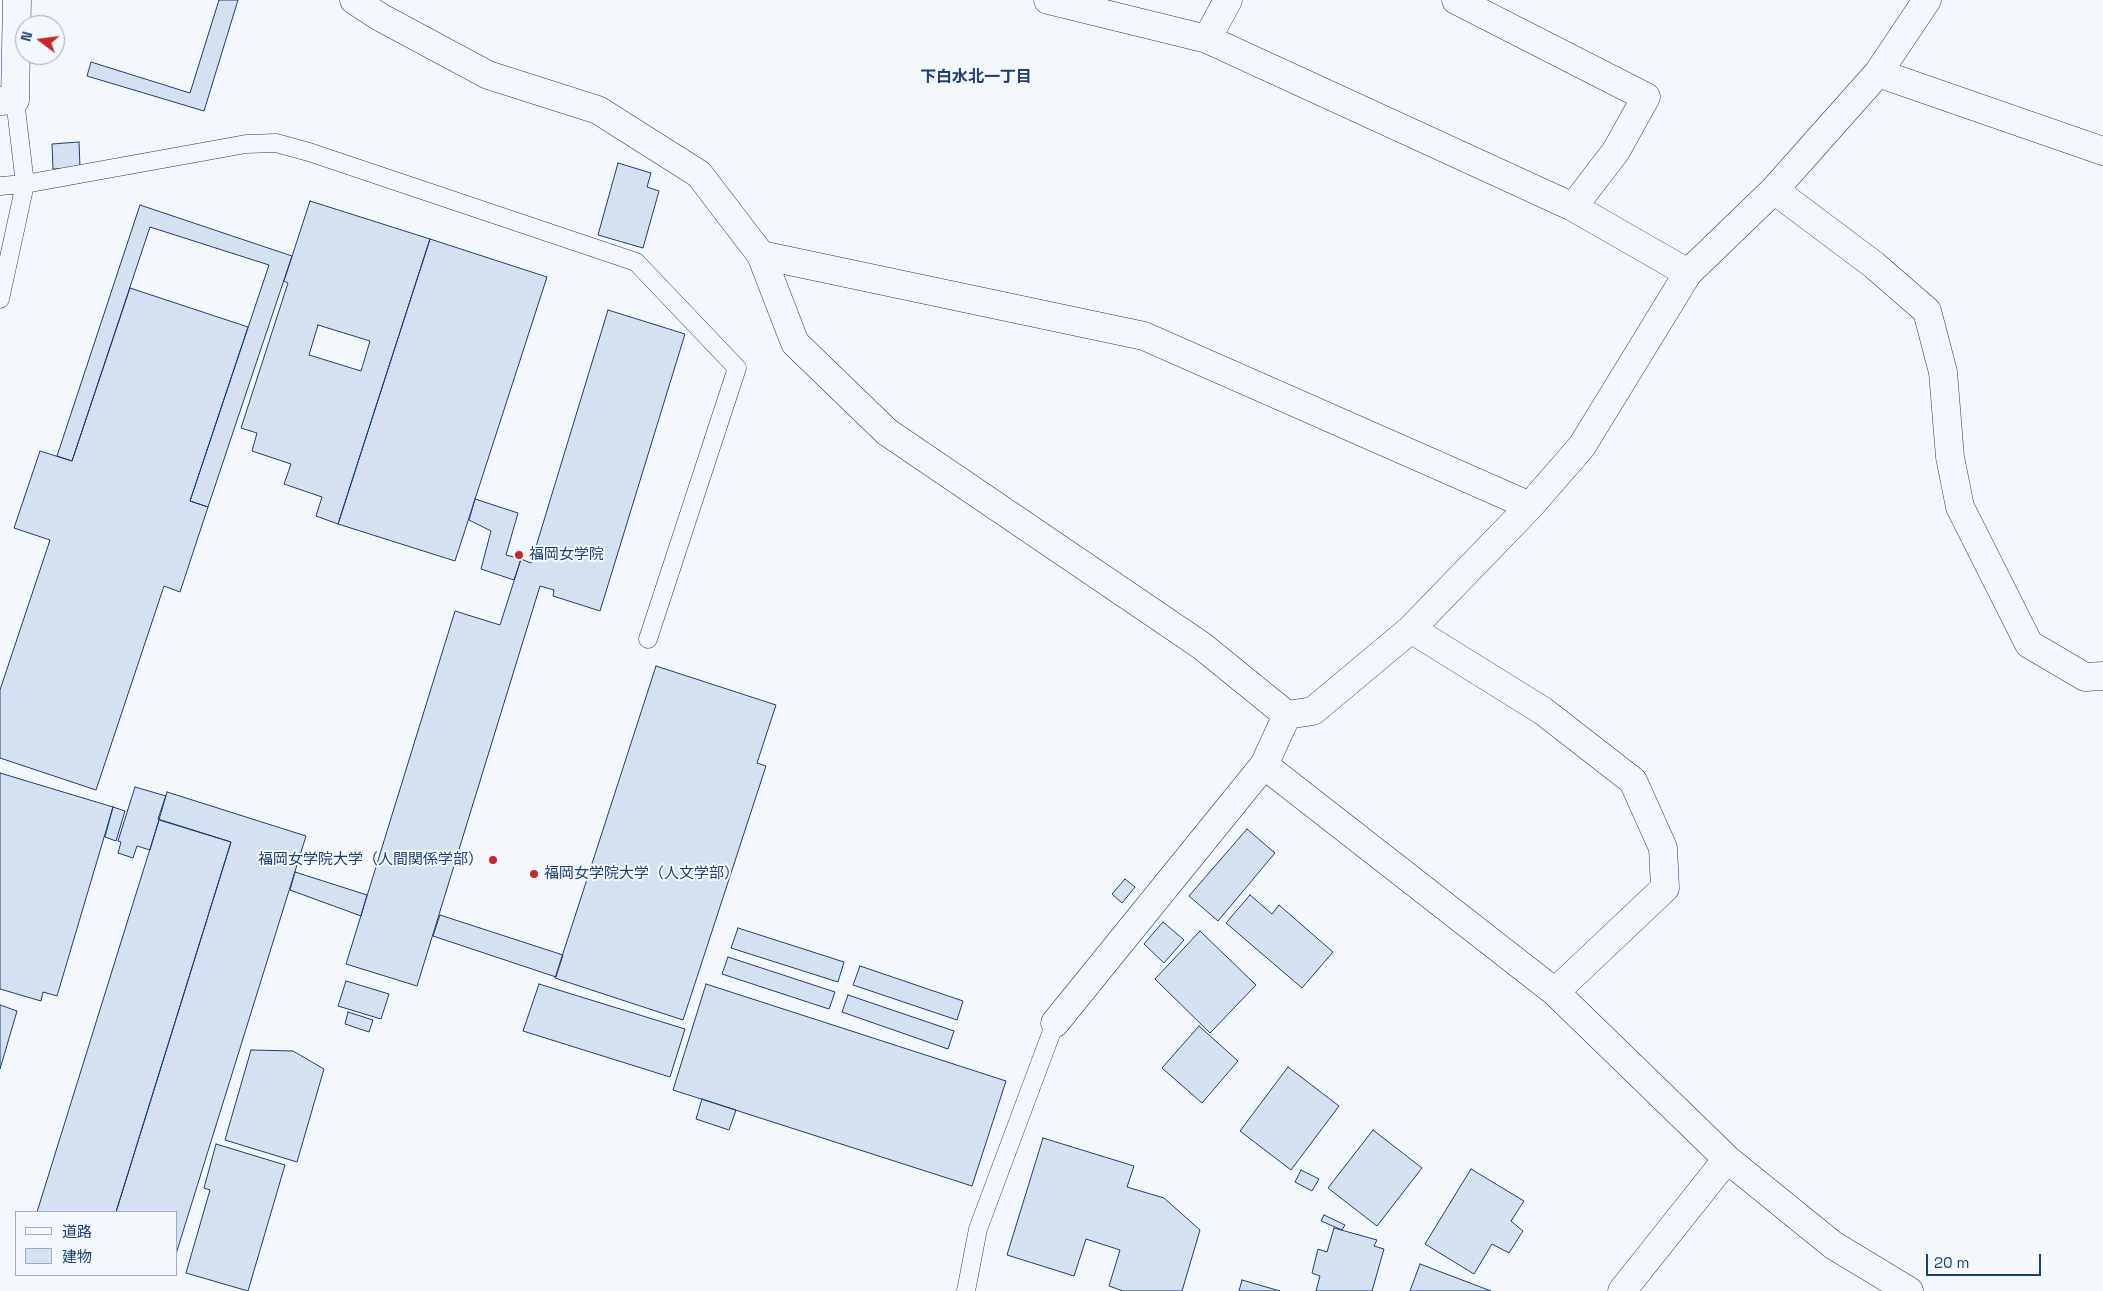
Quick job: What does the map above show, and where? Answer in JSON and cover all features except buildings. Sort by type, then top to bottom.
[{"type":"street","points":[[8,100],[17,0]]},
{"type":"street","points":[[354,0],[380,17],[488,75],[598,110],[699,174],[761,255],[795,343],[887,432],[1202,646],[1287,715],[1313,711],[1411,629],[1530,506],[1582,446],[1688,273],[1774,190],[1878,73],[1926,0]]},
{"type":"street","points":[[1048,0],[1207,39],[1573,207],[1688,273]]},
{"type":"street","points":[[1207,39],[1228,0]]},
{"type":"street","points":[[1456,0],[1646,97],[1616,151],[1573,207]]},
{"type":"street","points":[[1878,73],[2103,151]]},
{"type":"street","points":[[1774,190],[1874,265],[1926,312],[1943,372],[1950,457],[1960,507],[2029,644],[2085,677],[2103,676]]},
{"type":"street","points":[[761,255],[1144,336],[1530,506]]},
{"type":"street","points":[[1411,629],[1543,711],[1633,781],[1663,848],[1665,888],[1555,992]]},
{"type":"street","points":[[1054,1023],[1264,765],[1287,715]]},
{"type":"street","points":[[1264,765],[1555,992],[1727,1159],[1833,1245],[1909,1291]]},
{"type":"street","points":[[1622,1291],[1727,1159]]},
{"type":"lane","points":[[0,299],[26,184],[8,100]]},
{"type":"lane","points":[[0,186],[26,184],[246,144],[276,143],[310,152],[636,262],[737,368],[648,639]]},
{"type":"lane","points":[[966,1291],[978,1229],[1054,1023]]},
{"type":"place","name":"福岡女学院","points":[[519,555]]},
{"type":"place","name":"福岡女学院大学（人間関係学部）","points":[[493,860]]},
{"type":"place","name":"福岡女学院大学（人文学部）","points":[[534,874]]},
{"type":"district","name":"下白水北一丁目","points":[[976,78]]}]
